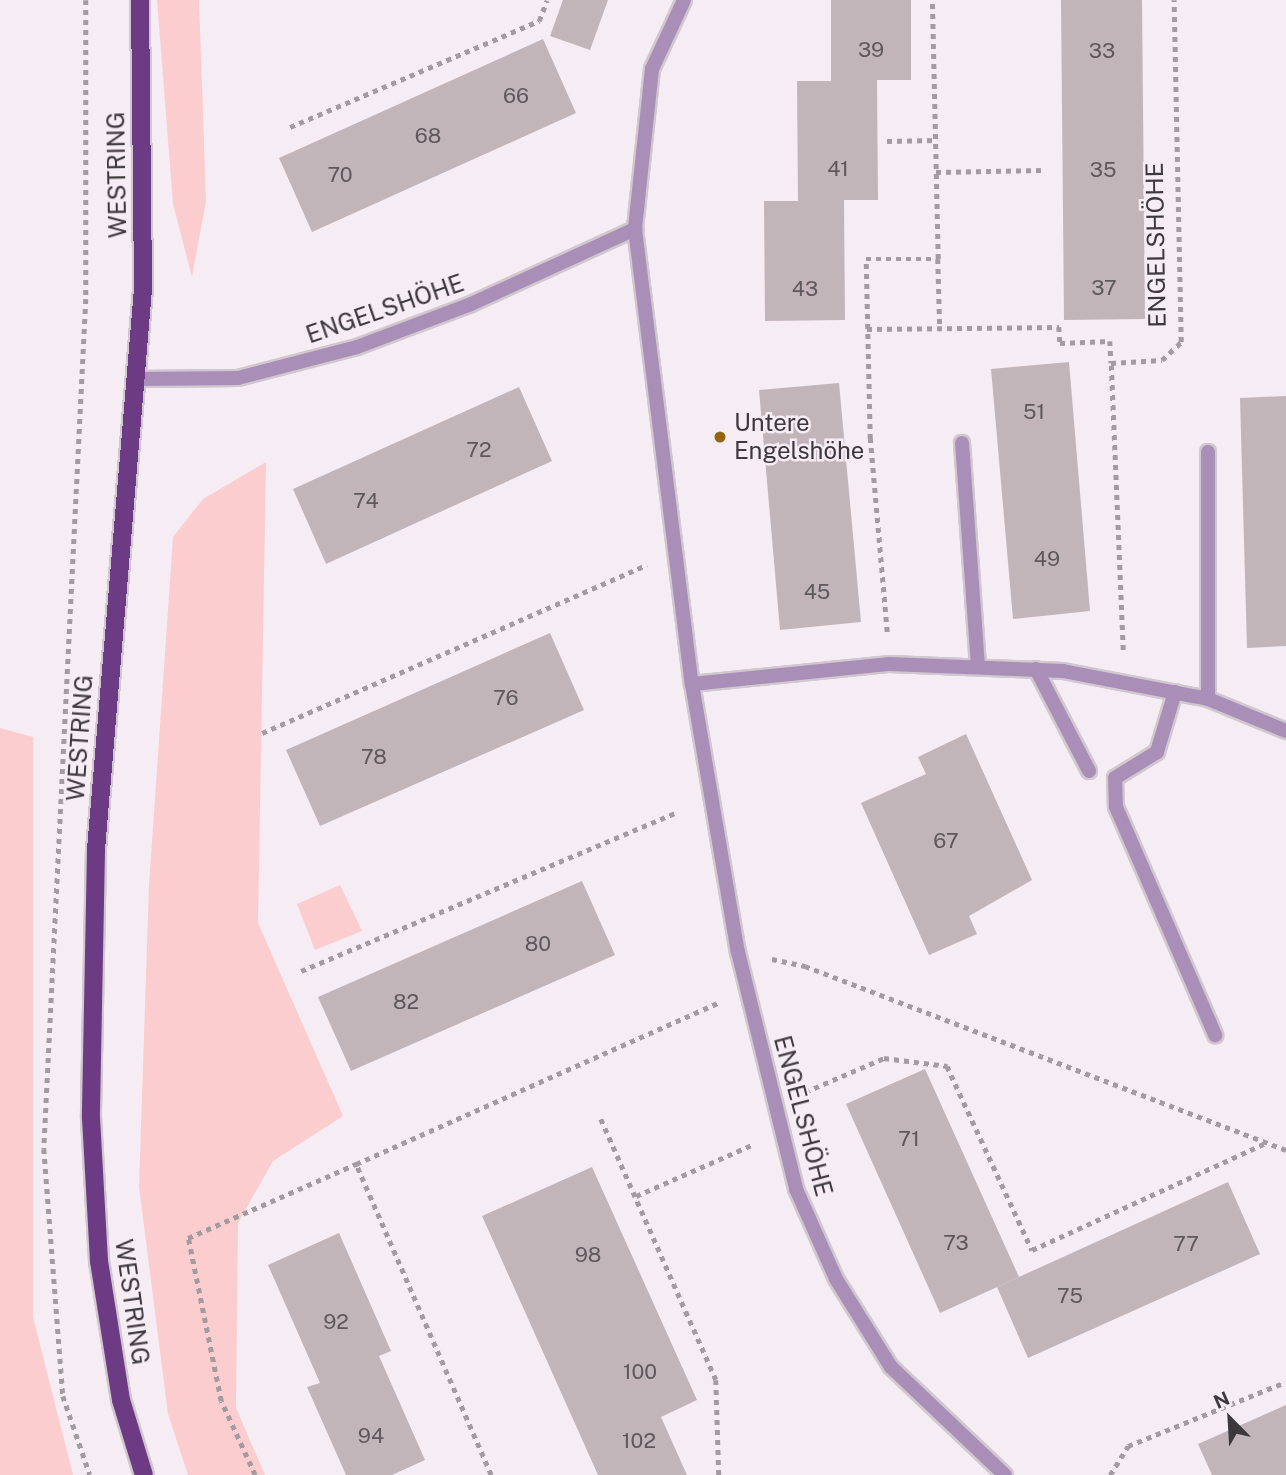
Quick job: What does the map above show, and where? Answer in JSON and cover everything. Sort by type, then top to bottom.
[{"type":"main road","name":"WESTRING","points":[[140,0],[143,289],[96,850],[91,1118],[99,1261],[121,1400],[144,1475]]},
{"type":"street","name":"ENGELSHÖHE","points":[[684,0],[653,69],[635,229],[692,684],[738,952],[796,1189],[836,1279],[891,1367],[1004,1475]]},
{"type":"street","name":"ENGELSHÖHE","points":[[136,379],[238,377],[358,347],[469,305],[635,229]]},
{"type":"street","points":[[962,443],[978,664]]},
{"type":"street","points":[[1208,452],[1208,699]]},
{"type":"street","points":[[692,684],[890,664],[978,664],[1036,669],[1208,699],[1286,730]]},
{"type":"street","points":[[1036,669],[1089,771]]},
{"type":"street","points":[[1175,692],[1157,751],[1115,778],[1116,807],[1215,1035]]},
{"type":"path","points":[[86,0],[86,299],[44,1149],[63,1396],[90,1475]]},
{"type":"path","points":[[290,127],[539,21],[547,0]]},
{"type":"path","points":[[932,0],[940,329]]},
{"type":"path","name":"ENGELSHÖHE","points":[[1111,363],[1162,360],[1181,342],[1174,0]]},
{"type":"path","points":[[887,141],[935,140]]},
{"type":"path","points":[[936,172],[1045,170]]},
{"type":"path","points":[[890,664],[870,439],[866,258],[938,259]]},
{"type":"path","points":[[867,329],[1059,327],[1060,343],[1110,341],[1125,684]]},
{"type":"path","points":[[262,733],[674,554]]},
{"type":"path","points":[[301,971],[675,813]]},
{"type":"path","points":[[738,952],[805,966],[1286,1150]]},
{"type":"path","points":[[255,1475],[221,1402],[188,1238],[747,990]]},
{"type":"path","points":[[776,1105],[884,1058],[947,1066],[1032,1250],[1266,1143]]},
{"type":"path","points":[[601,1119],[716,1380],[719,1475]]},
{"type":"path","points":[[636,1196],[782,1132]]},
{"type":"path","points":[[356,1164],[491,1475]]},
{"type":"path","points":[[1110,1475],[1128,1447],[1286,1382]]},
{"type":"shaded area","points":[[157,0],[199,0],[206,201],[192,277],[173,204]]},
{"type":"shaded area","points":[[266,462],[258,923],[343,1116],[273,1161],[238,1223],[236,1408],[265,1475],[188,1475],[168,1414],[139,1187],[149,885],[173,537],[203,499]]},
{"type":"shaded area","points":[[0,728],[33,737],[33,1317],[73,1475],[0,1475]]},
{"type":"shaded area","points":[[340,885],[362,931],[315,950],[297,904]]},
{"type":"building","points":[[563,0],[608,0],[590,50],[550,36]]},
{"type":"building","points":[[831,0],[911,0],[911,80],[877,80],[878,200],[844,200],[845,320],[765,321],[764,201],[798,201],[797,81],[831,81]]},
{"type":"building","points":[[1061,0],[1142,0],[1145,319],[1064,320]]},
{"type":"building","points":[[543,39],[576,113],[312,232],[279,158]]},
{"type":"building","points":[[1069,362],[1090,611],[1013,619],[991,369]]},
{"type":"building","points":[[839,383],[861,622],[780,630],[759,390]]},
{"type":"building","points":[[519,387],[552,461],[326,564],[293,489]]},
{"type":"building","points":[[1286,396],[1286,646],[1247,648],[1240,398]]},
{"type":"building","points":[[550,633],[584,710],[320,826],[286,750]]},
{"type":"building","points":[[966,734],[1032,880],[969,916],[977,934],[929,955],[861,803],[926,774],[918,757]]},
{"type":"building","points":[[582,881],[615,955],[351,1071],[318,997]]},
{"type":"building","points":[[925,1069],[1019,1277],[940,1313],[846,1104]]},
{"type":"building","points":[[592,1167],[697,1400],[661,1417],[687,1475],[598,1475],[482,1216]]},
{"type":"building","points":[[1228,1182],[1260,1254],[1028,1358],[997,1287]]},
{"type":"building","points":[[339,1233],[391,1351],[379,1356],[425,1460],[392,1475],[346,1475],[307,1387],[320,1383],[268,1265]]},
{"type":"building","points":[[1286,1405],[1286,1475],[1212,1475],[1198,1444]]},
{"type":"place","name":"Untere Engelshöhe","points":[[720,437]]}]
